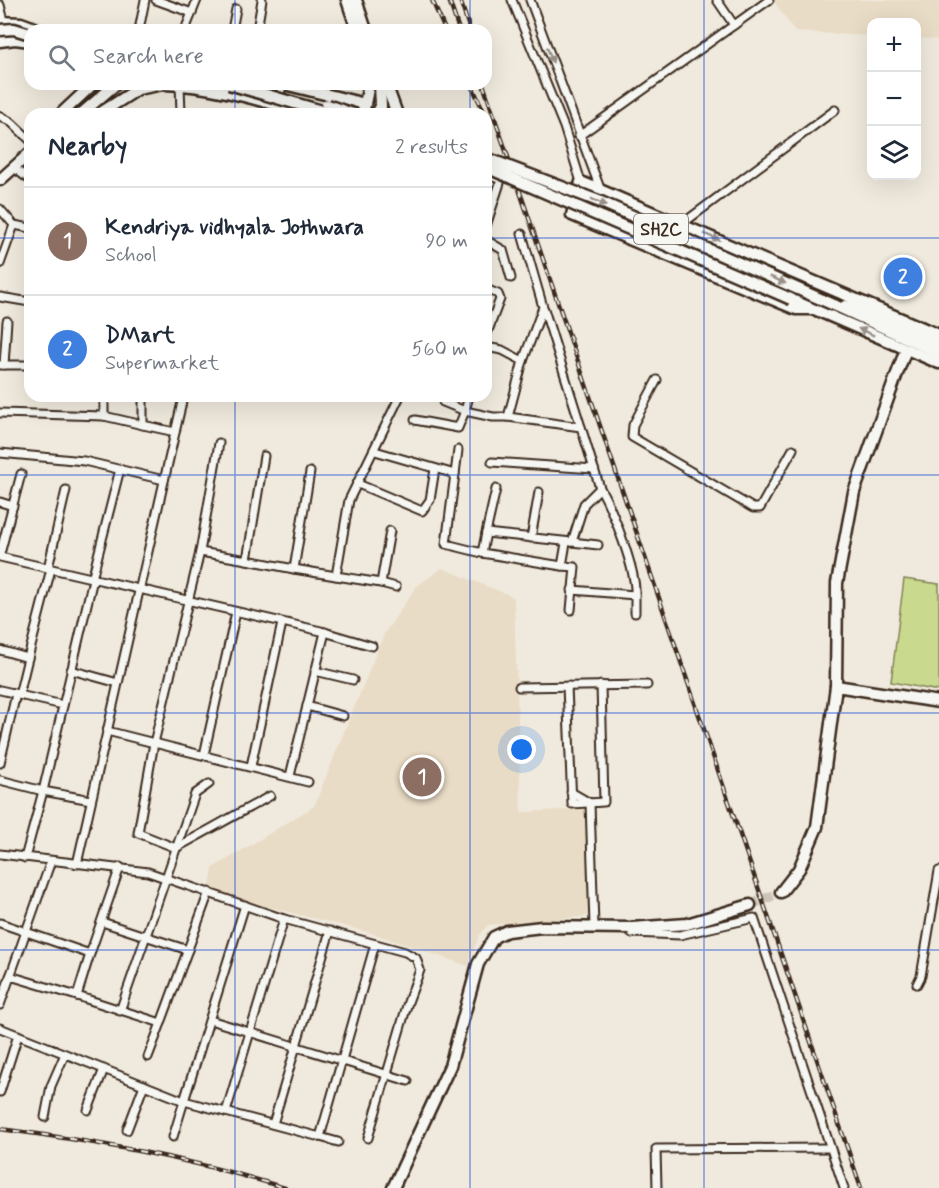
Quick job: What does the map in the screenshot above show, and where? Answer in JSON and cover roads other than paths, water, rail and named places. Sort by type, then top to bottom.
[{"type":"street","points":[[140,24],[146,0]]},
{"type":"street","points":[[156,0],[192,13]]},
{"type":"street","points":[[187,24],[197,0]]},
{"type":"street","points":[[258,24],[262,0]]},
{"type":"street","points":[[347,0],[355,24]]},
{"type":"street","points":[[356,0],[364,24]]},
{"type":"street","points":[[512,0],[564,127],[581,182],[572,215],[796,309],[815,309]]},
{"type":"street","points":[[530,0],[601,191]]},
{"type":"street","points":[[717,0],[734,25]]},
{"type":"street","points":[[579,136],[769,0]]},
{"type":"street","points":[[0,5],[2,31]]},
{"type":"street","points":[[233,24],[236,9]]},
{"type":"street","points":[[2,31],[21,23],[24,24]]},
{"type":"street","points":[[2,31],[14,29],[24,35]]},
{"type":"street","points":[[68,108],[87,90]]},
{"type":"street","points":[[78,108],[96,90]]},
{"type":"street","points":[[88,108],[109,90]]},
{"type":"street","points":[[108,108],[136,90]]},
{"type":"street","points":[[180,90],[181,108]]},
{"type":"street","points":[[203,90],[270,108]]},
{"type":"street","points":[[250,90],[311,108]]},
{"type":"street","points":[[274,90],[333,108]]},
{"type":"street","points":[[278,108],[282,90]]},
{"type":"street","points":[[302,90],[361,108]]},
{"type":"street","points":[[364,108],[368,90]]},
{"type":"street","points":[[380,90],[380,108]]},
{"type":"street","points":[[388,90],[394,108]]},
{"type":"street","points":[[682,225],[835,110]]},
{"type":"street","points":[[0,116],[24,135]]},
{"type":"street","points":[[564,127],[574,122]]},
{"type":"street","points":[[0,172],[24,151]]},
{"type":"street","points":[[0,180],[24,158]]},
{"type":"street","name":"SH2C","points":[[492,160],[601,202],[834,305]]},
{"type":"street","points":[[0,187],[24,166]]},
{"type":"street","points":[[492,170],[939,363]]},
{"type":"street","points":[[18,171],[24,176]]},
{"type":"street","points":[[492,176],[501,180],[492,208]]},
{"type":"street","points":[[581,182],[939,335]]},
{"type":"street","points":[[0,209],[14,225],[24,227]]},
{"type":"street","points":[[0,264],[14,225]]},
{"type":"street","points":[[522,234],[600,488],[613,515],[634,579],[635,613]]},
{"type":"street","points":[[492,244],[503,250],[511,278]]},
{"type":"street","points":[[492,292],[498,294],[500,300],[492,321]]},
{"type":"street","points":[[0,297],[24,301]]},
{"type":"street","points":[[834,305],[859,308],[939,343]]},
{"type":"street","points":[[834,305],[939,353]]},
{"type":"street","points":[[508,417],[523,361],[543,307]]},
{"type":"street","points":[[6,321],[2,365],[24,365]]},
{"type":"street","points":[[492,348],[502,350],[523,361]]},
{"type":"street","points":[[781,892],[799,869],[817,827],[836,686],[837,583],[854,492],[906,350]]},
{"type":"street","points":[[657,380],[633,425],[632,437],[753,508],[760,508],[793,449]]},
{"type":"street","points":[[104,402],[104,416]]},
{"type":"street","points":[[143,402],[143,425]]},
{"type":"street","points":[[77,864],[182,402]]},
{"type":"street","points":[[336,576],[349,500],[375,452],[397,402]]},
{"type":"street","points":[[443,402],[465,411],[493,417],[581,427]]},
{"type":"street","points":[[415,420],[458,428],[467,402]]},
{"type":"street","points":[[0,413],[104,416],[175,432]]},
{"type":"street","points":[[176,848],[138,833],[154,743],[200,552],[219,443]]},
{"type":"street","points":[[458,450],[446,544],[482,553],[574,567],[571,610]]},
{"type":"street","points":[[375,452],[455,474]]},
{"type":"street","points":[[0,453],[84,461],[164,480]]},
{"type":"street","points":[[247,560],[264,456]]},
{"type":"street","points":[[492,462],[594,469]]},
{"type":"street","points":[[25,858],[44,791],[120,469]]},
{"type":"street","points":[[358,484],[422,511],[430,500],[435,469]]},
{"type":"street","points":[[294,569],[310,472]]},
{"type":"street","points":[[21,474],[0,556],[325,632],[372,646]]},
{"type":"street","points":[[562,566],[584,504],[600,488]]},
{"type":"street","points":[[482,553],[496,489]]},
{"type":"street","points":[[0,763],[28,658],[66,490]]},
{"type":"street","points":[[531,538],[539,492]]},
{"type":"street","points":[[0,502],[13,506]]},
{"type":"street","points":[[381,583],[390,531]]},
{"type":"street","points":[[486,533],[598,545]]},
{"type":"street","points":[[200,552],[381,583],[396,588]]},
{"type":"street","points":[[572,590],[635,595]]},
{"type":"street","points":[[204,755],[236,612]]},
{"type":"street","points":[[251,766],[282,622]]},
{"type":"street","points":[[290,776],[325,632]]},
{"type":"street","points":[[0,650],[28,658]]},
{"type":"street","points":[[71,670],[118,683]]},
{"type":"street","points":[[315,671],[353,680]]},
{"type":"street","points":[[519,687],[647,685]]},
{"type":"street","points":[[567,686],[572,804],[604,802],[601,686]]},
{"type":"street","points":[[836,686],[939,702]]},
{"type":"street","points":[[0,690],[63,705]]},
{"type":"street","points":[[307,706],[342,716]]},
{"type":"street","points":[[107,731],[308,782]]},
{"type":"street","points":[[0,780],[91,800]]},
{"type":"street","points":[[120,1011],[148,936],[195,794],[209,784]]},
{"type":"street","points":[[176,848],[270,796]]},
{"type":"street","points":[[590,803],[594,926]]},
{"type":"street","points":[[0,855],[120,867],[168,878],[284,919],[375,944],[416,958],[420,970],[368,1138]]},
{"type":"street","points":[[0,1005],[51,861]]},
{"type":"street","points":[[76,996],[120,867]]},
{"type":"street","points":[[917,984],[921,976],[939,871]]},
{"type":"street","points":[[148,1057],[209,892]]},
{"type":"street","points":[[173,1137],[245,905]]},
{"type":"street","points":[[393,1188],[450,1066],[478,964],[484,949],[494,937],[507,931],[594,926],[632,928],[687,924],[750,905]]},
{"type":"street","points":[[632,933],[680,935],[754,918],[844,1188]]},
{"type":"street","points":[[226,1112],[284,919]]},
{"type":"street","points":[[102,922],[188,950]]},
{"type":"street","points":[[0,923],[90,954]]},
{"type":"street","points":[[273,1124],[330,931]]},
{"type":"street","points":[[320,1137],[340,1060],[375,944]]},
{"type":"street","points":[[10,976],[161,1023]]},
{"type":"street","points":[[210,1020],[408,1081]]},
{"type":"street","points":[[0,1028],[184,1101],[338,1142]]},
{"type":"street","points":[[0,1092],[18,1035]]},
{"type":"street","points":[[45,1117],[51,1086],[65,1054]]},
{"type":"street","points":[[88,1110],[104,1070]]},
{"type":"street","points":[[127,1130],[144,1085]]},
{"type":"street","points":[[657,1188],[656,1149],[830,1148]]},
{"type":"tunnel","points":[[750,905],[781,892]]},
{"type":"railway","points":[[432,0],[442,24]]},
{"type":"railway","points":[[449,0],[457,24]]},
{"type":"railway","points":[[460,0],[468,24]]},
{"type":"railway","points":[[474,90],[482,108]]},
{"type":"railway","points":[[485,90],[491,108]]},
{"type":"railway","points":[[492,110],[861,1188]]},
{"type":"railway","points":[[0,1129],[144,1152],[215,1168],[285,1188]]},
{"type":"place","name":"DMart","points":[[903,277]]},
{"type":"place","name":"Kendriya vidhyala Jothwara","points":[[422,777]]}]
